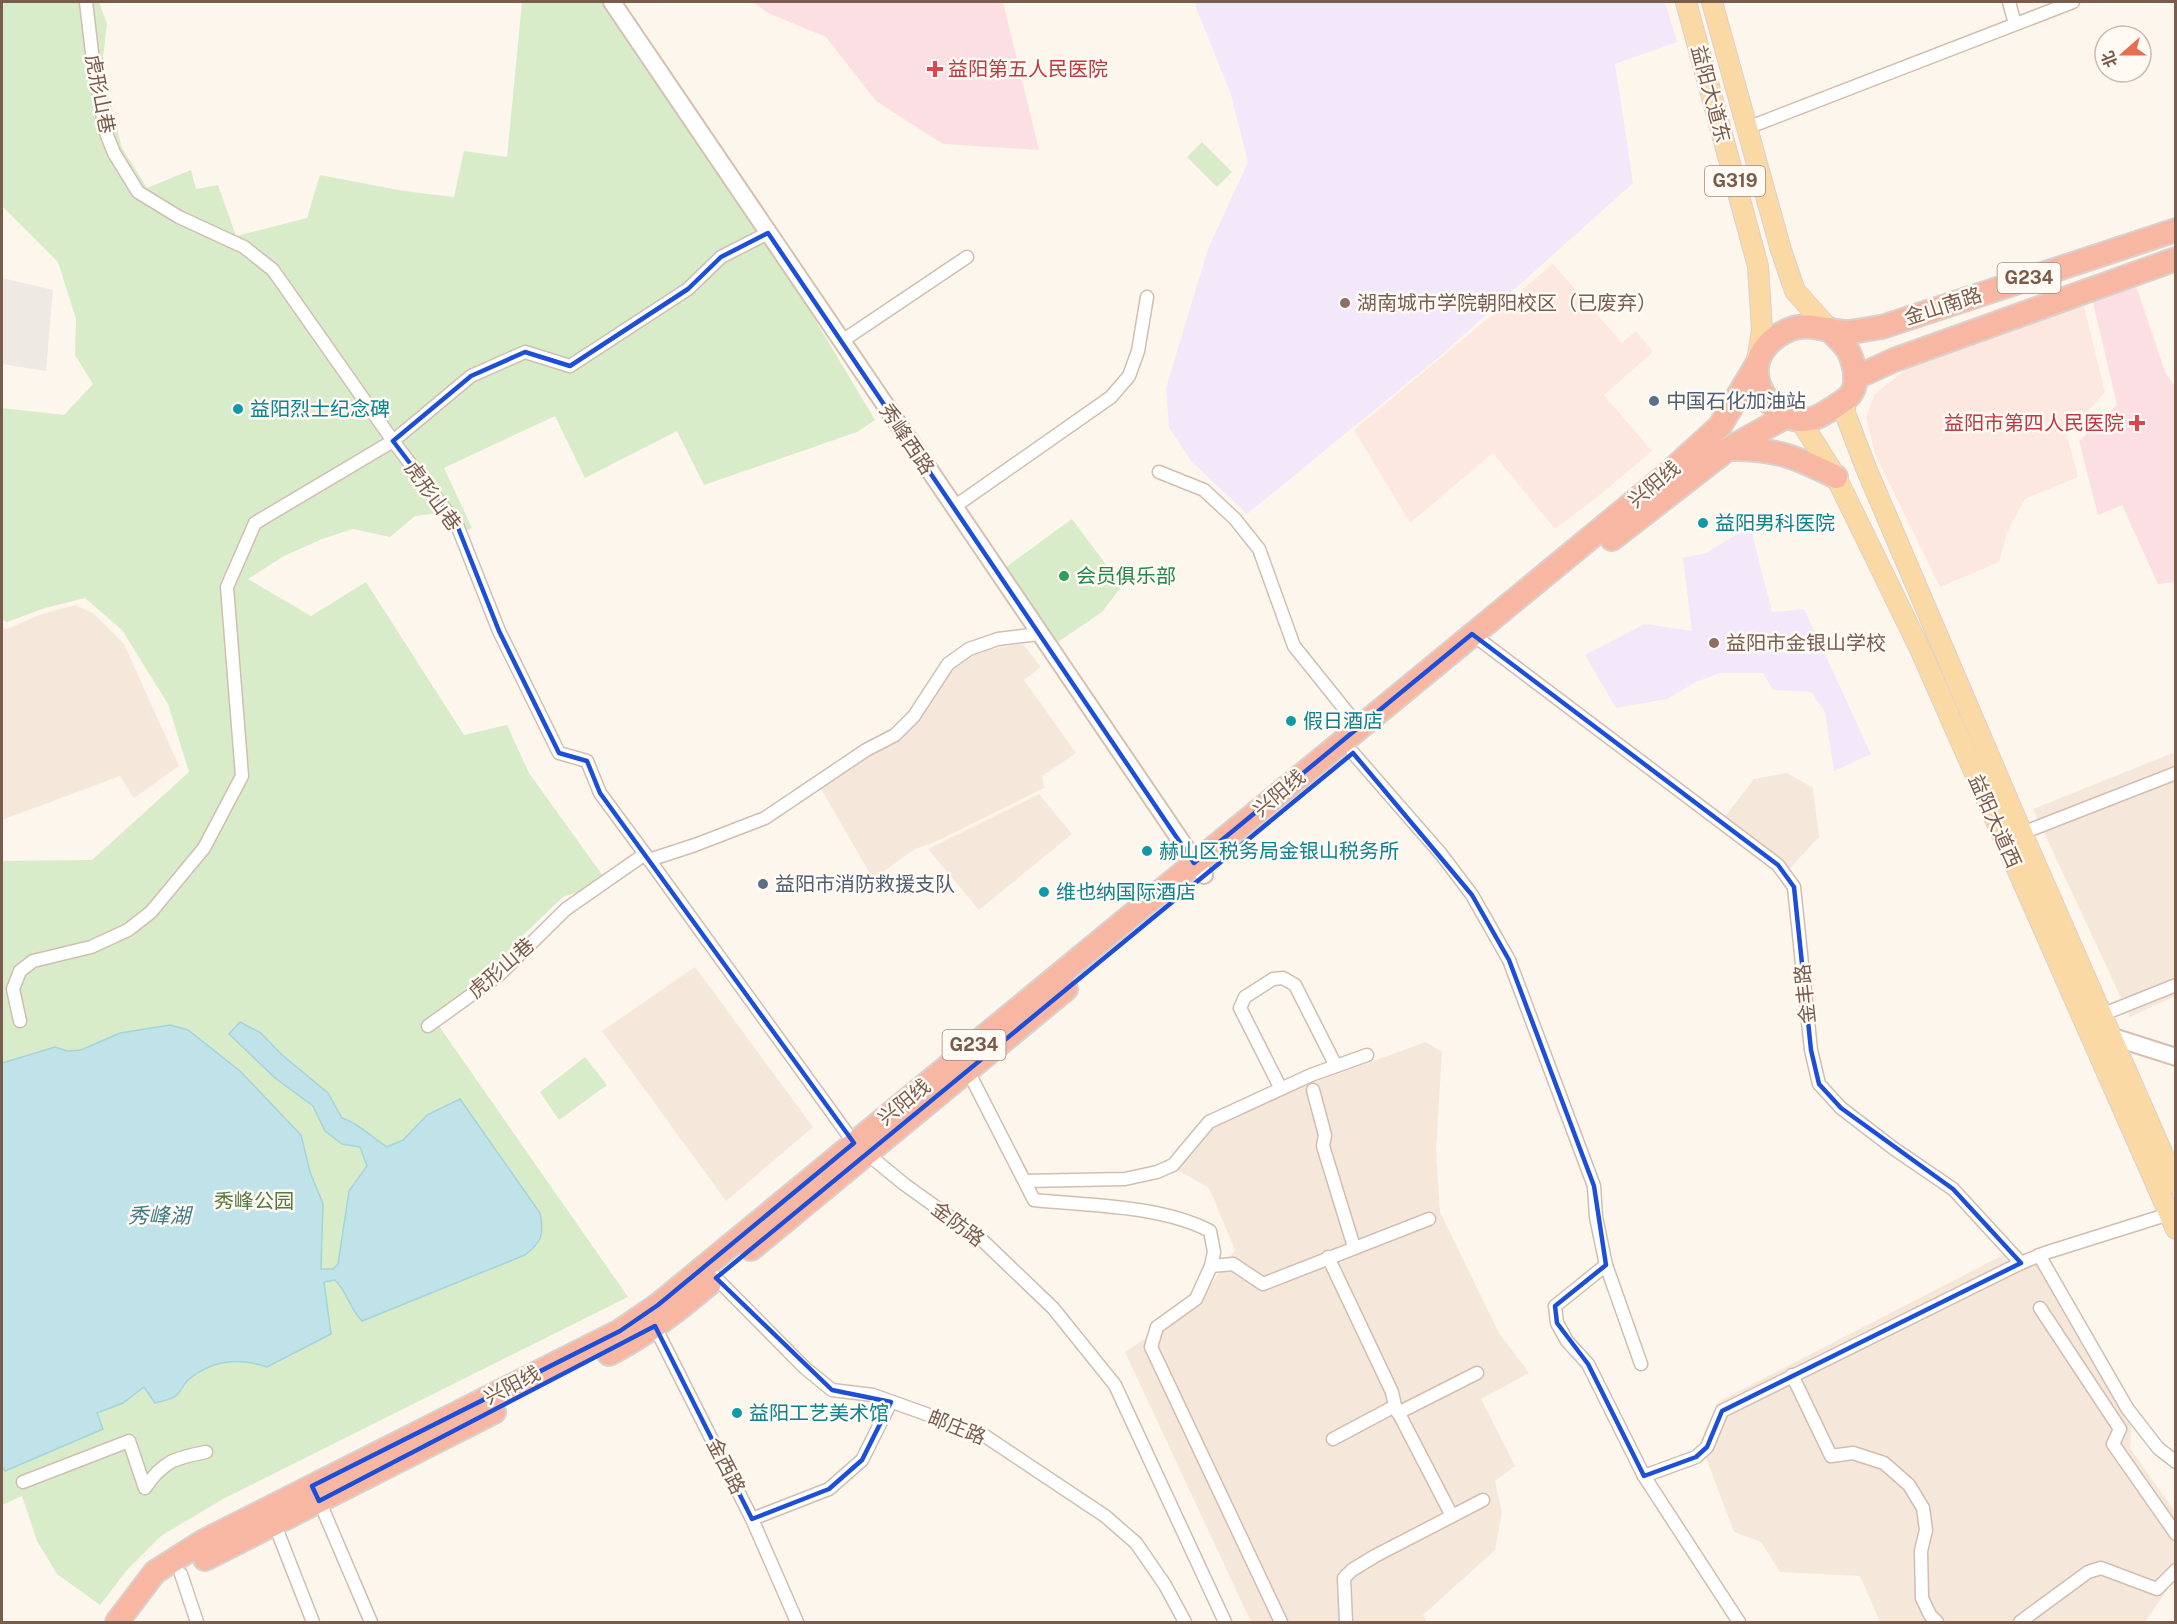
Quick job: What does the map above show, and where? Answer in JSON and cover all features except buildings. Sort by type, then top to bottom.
[{"type":"highway","name":"金山南路","points":[[1829,329],[1845,332],[1882,327],[2175,230]]},
{"type":"highway","name":"金山南路","points":[[1855,378],[1894,360],[2175,259]]},
{"type":"highway","points":[[2029,278],[2039,308]]},
{"type":"highway","points":[[2001,287],[2011,319]]},
{"type":"highway","name":"G234","points":[[1757,364],[1760,352],[1774,339],[1792,328],[1806,326],[1829,329]]},
{"type":"highway","points":[[1829,329],[1847,348],[1855,378],[1854,389],[1845,400]]},
{"type":"highway","points":[[1757,364],[1756,378],[1764,396],[1794,418]]},
{"type":"highway","name":"兴阳线","points":[[137,1623],[166,1584],[272,1516],[620,1331],[651,1319],[710,1273],[1199,869],[1353,753],[1720,426],[1757,364]]},
{"type":"highway","name":"G234","points":[[1794,418],[1817,418],[1845,400]]},
{"type":"highway","name":"兴阳线","points":[[860,1149],[968,1071],[1359,727],[1479,639],[1728,449],[1794,418]]},
{"type":"highway","points":[[1728,449],[1763,449],[1800,459],[1836,477]]},
{"type":"highway","name":"兴阳线","points":[[117,1623],[155,1572],[204,1541],[272,1516]]},
{"type":"main road","name":"益阳大道东","points":[[1686,2],[1758,266],[1762,330],[1757,364]]},
{"type":"main road","name":"G319","points":[[1712,2],[1796,291],[1829,329]]},
{"type":"main road","points":[[1747,226],[1773,218]]},
{"type":"main road","name":"益阳大道西","points":[[1845,400],[1845,413],[1866,468],[2110,1036],[2174,1175]]},
{"type":"main road","name":"益阳大道西","points":[[1794,418],[1836,477],[1920,649],[2172,1222]]},
{"type":"street","name":"虎形山巷","points":[[86,2],[105,130],[114,153],[138,192],[179,217],[244,247],[273,270],[393,441],[458,525],[499,631],[559,753],[587,760],[600,793],[647,857],[566,909],[499,975],[428,1026]]},
{"type":"street","name":"秀峰西路","points":[[612,2],[1199,869]]},
{"type":"street","points":[[2009,2],[2015,24]]},
{"type":"street","points":[[1747,128],[2073,2]]},
{"type":"street","points":[[20,1021],[13,990],[20,971],[33,961],[91,947],[128,930],[151,912],[204,848],[242,776],[227,587],[255,523],[393,441],[471,376],[525,352],[570,366],[688,289],[721,257],[768,233]]},
{"type":"street","points":[[842,341],[967,257]]},
{"type":"street","points":[[954,507],[1111,396],[1129,376],[1138,351],[1147,297]]},
{"type":"street","points":[[1159,472],[1204,490],[1235,519],[1259,549],[1294,646],[1359,727]]},
{"type":"street","points":[[647,857],[695,845],[765,818],[866,750],[894,735],[914,716],[948,664],[969,649],[998,639],[1039,634]]},
{"type":"street","name":"金丰路","points":[[1479,639],[1778,865],[1794,887],[1810,1050],[1819,1084],[1850,1114],[1893,1148],[1953,1189],[2021,1263]]},
{"type":"street","points":[[1353,753],[1441,855],[1472,895],[1509,960],[1594,1186],[1596,1217],[1606,1265],[1641,1364]]},
{"type":"street","points":[[2022,833],[2175,773]]},
{"type":"street","name":"金防路","points":[[647,857],[860,1149],[982,1240],[1053,1308],[1115,1385],[1225,1623]]},
{"type":"street","points":[[1281,1089],[1240,1008],[1245,997],[1273,979],[1283,978],[1294,985],[1336,1066]]},
{"type":"street","points":[[2101,1015],[2175,985]]},
{"type":"street","points":[[2110,1036],[2175,1057]]},
{"type":"street","points":[[1025,1181],[1125,1179],[1157,1172],[1173,1165],[1209,1122],[1281,1089],[1367,1055]]},
{"type":"street","points":[[968,1071],[1034,1200],[1149,1212],[1196,1224],[1210,1232],[1214,1252],[1211,1266],[1196,1299],[1156,1327],[1151,1347],[1281,1623]]},
{"type":"street","points":[[1313,1090],[1325,1135],[1323,1146],[1354,1247]]},
{"type":"street","points":[[1211,1266],[1233,1264],[1263,1284],[1429,1219]]},
{"type":"street","points":[[1644,1476],[1696,1457],[1707,1447],[1722,1411],[2021,1263],[2039,1255],[2172,1222]]},
{"type":"street","points":[[2039,1255],[2127,1408],[2158,1448],[2175,1462]]},
{"type":"street","points":[[1328,1257],[1392,1392],[1397,1409],[1452,1516]]},
{"type":"street","points":[[1606,1265],[1555,1306],[1557,1323],[1567,1341],[1588,1364],[1644,1476],[1739,1623]]},
{"type":"street","name":"邮庄路","points":[[710,1273],[805,1368],[832,1390],[873,1395],[982,1434],[1105,1516],[1136,1543],[1165,1585],[1185,1623]]},
{"type":"street","points":[[2040,1308],[2120,1429],[2113,1444],[2175,1534]]},
{"type":"street","name":"金西路","points":[[651,1319],[752,1518],[797,1623]]},
{"type":"street","points":[[1333,1439],[1477,1372]]},
{"type":"street","points":[[1792,1375],[1831,1456],[1853,1453],[1884,1463],[1909,1485],[1923,1508],[1926,1530],[1921,1551],[1922,1598],[1930,1615],[1937,1623]]},
{"type":"street","points":[[752,1518],[829,1489],[862,1460],[891,1401]]},
{"type":"street","points":[[23,1482],[129,1441],[145,1488],[157,1470],[172,1461],[206,1452]]},
{"type":"street","points":[[316,1493],[371,1623]]},
{"type":"street","points":[[1346,1623],[1344,1578],[1352,1570],[1483,1500]]},
{"type":"street","points":[[272,1516],[313,1623]]},
{"type":"street","points":[[2020,1623],[2088,1572],[2101,1568],[2157,1589],[2175,1570]]},
{"type":"street","points":[[181,1574],[197,1623]]},
{"type":"highlighted area","points":[[768,233],[1194,863],[1472,634],[1778,865],[1794,887],[1811,1050],[1819,1084],[1841,1108],[1953,1189],[2021,1263],[1722,1411],[1707,1447],[1696,1457],[1644,1476],[1588,1364],[1557,1323],[1555,1306],[1606,1265],[1594,1186],[1509,960],[1472,895],[1353,753],[716,1278],[832,1390],[891,1402],[862,1460],[829,1489],[752,1519],[655,1326],[319,1501],[312,1486],[620,1331],[658,1305],[854,1143],[600,793],[587,761],[559,753],[499,631],[457,525],[393,441],[471,376],[525,352],[570,366],[688,289],[721,257]]},
{"type":"shaded area","name":"益阳第五人民医院","points":[[753,2],[1003,2],[1039,150],[943,144],[876,101],[826,37],[768,13]]},
{"type":"shaded area","name":"湖南城市学院朝阳校区（已废弃）","points":[[1194,2],[1665,2],[1677,42],[1615,64],[1633,183],[1438,358],[1247,514],[1191,461],[1169,427],[1166,388],[1208,249],[1248,162],[1231,95]]},
{"type":"shaded area","points":[[1553,264],[1622,343],[1636,331],[1653,352],[1604,395],[1652,451],[1555,529],[1493,453],[1410,523],[1354,430]]},
{"type":"shaded area","points":[[2,278],[53,290],[46,371],[2,364]]},
{"type":"shaded area","name":"益阳市第四人民医院","points":[[2135,283],[2165,372],[2175,387],[2175,582],[2158,584],[2122,505],[2098,515],[2079,441],[2117,405],[2092,298]]},
{"type":"shaded area","points":[[2083,302],[2105,392],[2067,435],[2078,477],[2025,499],[2007,532],[1999,562],[1940,587],[1875,454],[1866,418],[1874,395],[1913,363]]},
{"type":"shaded area","name":"益阳市金银山学校","points":[[1750,526],[1772,612],[1804,609],[1871,754],[1834,771],[1825,712],[1811,692],[1773,690],[1763,673],[1720,673],[1696,682],[1667,699],[1616,708],[1585,655],[1645,624],[1692,631],[1683,558],[1706,553]]},
{"type":"shaded area","points":[[75,605],[93,613],[124,644],[179,766],[134,798],[120,776],[2,820],[2,627],[7,629],[42,614]]},
{"type":"shaded area","points":[[1022,643],[1041,667],[1024,680],[1076,753],[1042,776],[1044,788],[935,842],[915,849],[873,879],[820,787],[866,756],[898,742],[924,710],[945,673],[971,654]]},
{"type":"shaded area","points":[[2175,752],[2175,996],[2130,1017],[2033,809]]},
{"type":"shaded area","points":[[1787,773],[1813,788],[1819,837],[1790,868],[1724,818],[1754,779]]},
{"type":"shaded area","points":[[1039,794],[1072,834],[979,910],[928,849]]},
{"type":"shaded area","points":[[695,967],[813,1127],[726,1201],[602,1031]]},
{"type":"shaded area","points":[[1426,1042],[1442,1052],[1436,1151],[1440,1212],[1499,1333],[1529,1373],[1481,1399],[1515,1466],[1495,1481],[1502,1512],[1495,1550],[1423,1615],[1427,1622],[1251,1622],[1125,1352],[1197,1304],[1235,1250],[1209,1188],[1176,1169],[1215,1118]]},
{"type":"shaded area","points":[[2005,1254],[2046,1259],[2133,1410],[2130,1448],[2175,1512],[2175,1579],[2145,1622],[1880,1622],[1860,1576],[1780,1572],[1761,1542],[1734,1532],[1700,1442],[1718,1402]]},
{"type":"green space","name":"秀峰公园","points":[[2,2],[99,2],[107,24],[103,58],[107,90],[122,148],[147,188],[191,170],[196,189],[218,185],[236,236],[307,218],[320,175],[404,191],[454,197],[464,151],[507,157],[522,2],[607,2],[762,231],[875,420],[857,432],[704,485],[677,431],[585,478],[555,416],[444,468],[472,528],[456,536],[440,513],[415,516],[390,537],[353,529],[322,539],[284,556],[248,579],[311,616],[366,582],[464,735],[507,725],[529,773],[603,876],[583,890],[563,897],[518,940],[509,960],[432,1016],[628,1297],[223,1499],[161,1536],[127,1570],[100,1605],[57,1574],[37,1541],[22,1496],[2,1505],[2,861],[92,860],[189,772],[168,704],[122,630],[85,598],[45,608],[7,622],[2,620],[2,408],[64,415],[93,384],[75,355],[76,319],[58,262],[2,206]]},
{"type":"green space","points":[[1202,142],[1232,172],[1217,187],[1187,157]]},
{"type":"green space","name":"会员俱乐部","points":[[1072,519],[1122,586],[1102,612],[1058,642],[1006,567]]},
{"type":"green space","points":[[585,1057],[607,1085],[559,1120],[540,1092]]},
{"type":"water","name":"秀峰湖","points":[[240,1022],[261,1033],[281,1054],[328,1093],[342,1118],[360,1127],[387,1147],[403,1140],[427,1115],[460,1099],[540,1213],[542,1232],[539,1241],[525,1255],[362,1321],[335,1280],[324,1282],[331,1334],[267,1367],[236,1361],[206,1368],[188,1380],[177,1395],[166,1400],[155,1403],[144,1387],[123,1403],[97,1413],[103,1429],[5,1471],[2,1467],[2,1063],[55,1047],[67,1051],[81,1050],[120,1033],[170,1025],[188,1030],[240,1071],[301,1135],[310,1172],[323,1204],[321,1269],[333,1269],[338,1264],[349,1191],[367,1166],[360,1147],[342,1144],[325,1131],[313,1106],[275,1078],[229,1034]]},
{"type":"place","name":"益阳第五人民医院","points":[[935,69]]},
{"type":"place","name":"湖南城市学院朝阳校区（已废弃）","points":[[1345,303]]},
{"type":"place","name":"中国石化加油站","points":[[1654,401]]},
{"type":"place","name":"益阳烈士纪念碑","points":[[238,409]]},
{"type":"place","name":"益阳市第四人民医院","points":[[2137,423]]},
{"type":"place","name":"益阳男科医院","points":[[1703,523]]},
{"type":"place","name":"会员俱乐部","points":[[1064,576]]},
{"type":"place","name":"益阳市金银山学校","points":[[1714,643]]},
{"type":"place","name":"假日酒店","points":[[1291,721]]},
{"type":"place","name":"赫山区税务局金银山税务所","points":[[1147,851]]},
{"type":"place","name":"益阳市消防救援支队","points":[[763,884]]},
{"type":"place","name":"维也纳国际酒店","points":[[1044,892]]},
{"type":"place","name":"益阳工艺美术馆","points":[[737,1413]]}]
